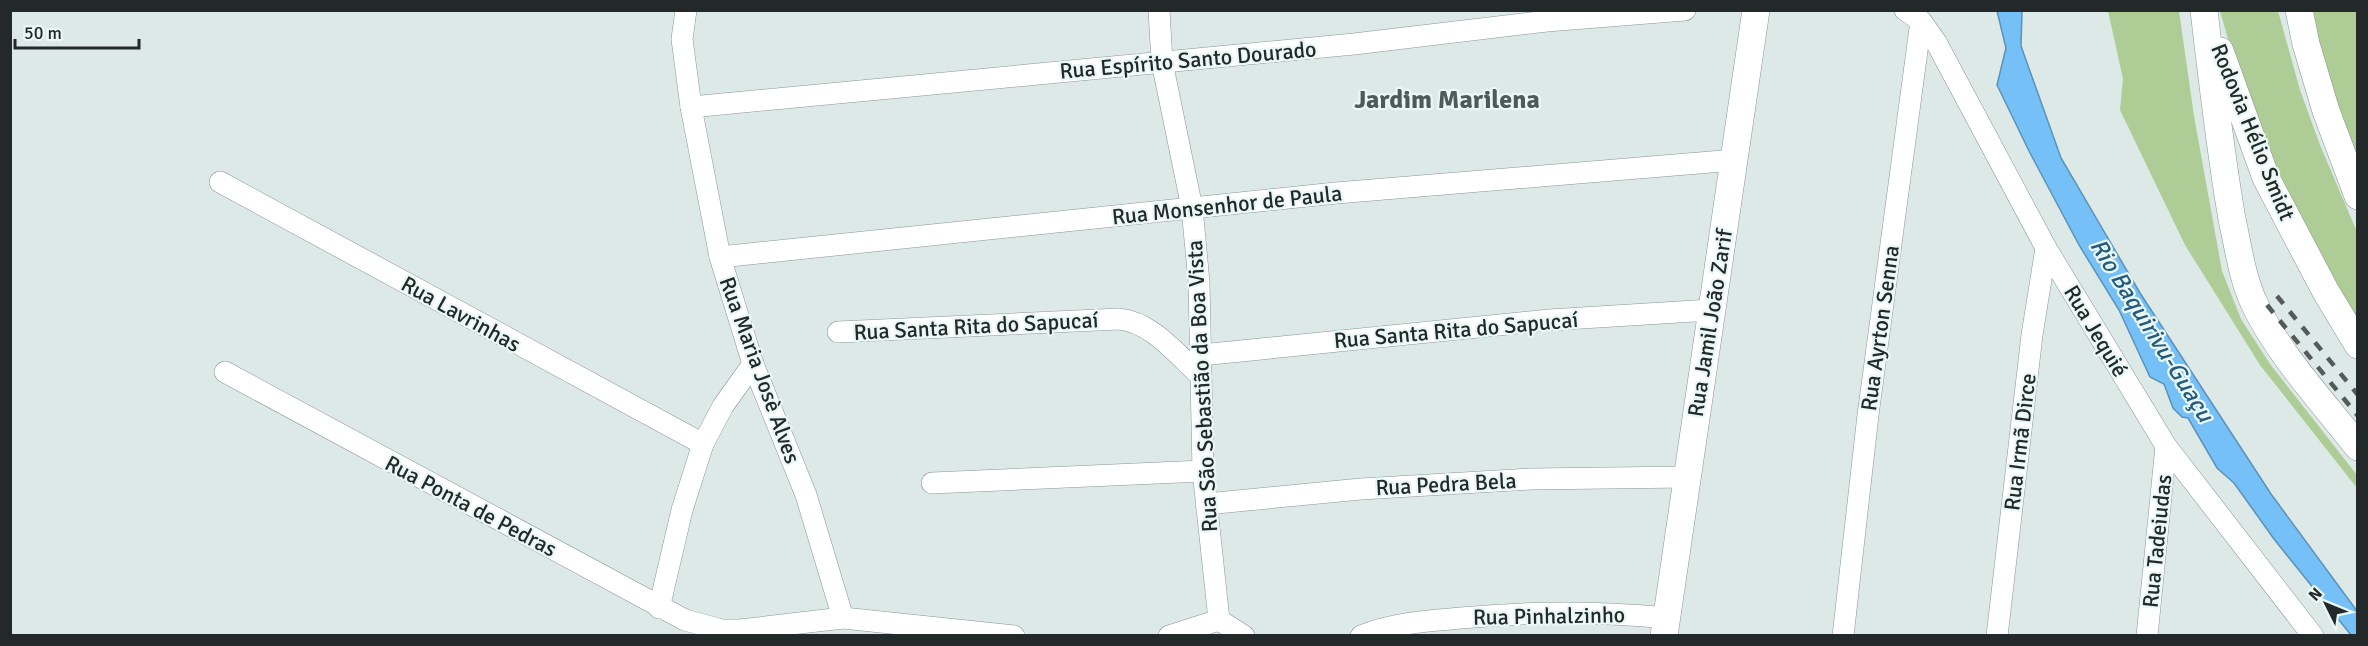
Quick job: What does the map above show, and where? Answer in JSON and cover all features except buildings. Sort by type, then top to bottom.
[{"type":"main road","name":"Rua Jamil João Zarif","points":[[1666,627],[1755,10]]},
{"type":"main road","name":"Rodovia Hélio Smidt","points":[[2205,10],[2266,178],[2320,282],[2358,345]]},
{"type":"main road","points":[[2205,10],[2222,164],[2249,291],[2267,326],[2288,357],[2358,447]]},
{"type":"main road","points":[[2299,10],[2306,44],[2326,111],[2358,196]]},
{"type":"street","name":"Rua Maria Josè Alves","points":[[686,10],[682,39],[691,107],[720,256],[753,364],[806,495],[843,618]]},
{"type":"street","name":"Rua São Sebastião da Boa Vista","points":[[1159,10],[1162,62],[1192,208],[1199,282],[1203,471],[1219,620]]},
{"type":"street","name":"Rua Espírito Santo Dourado","points":[[691,107],[1354,44],[1559,20],[1685,10]]},
{"type":"street","name":"Rua Jequié","points":[[1913,16],[1954,72],[2046,248],[2166,446],[2298,627],[2313,636]]},
{"type":"street","name":"Rua Ayrton Senna","points":[[1843,636],[1913,16]]},
{"type":"street","name":"Rua Monsenhor de Paula","points":[[720,256],[1336,193],[1735,160]]},
{"type":"street","name":"Rua Lavrinhas","points":[[220,182],[703,444]]},
{"type":"street","name":"Rua Irmã Dirce","points":[[1997,636],[2032,335],[2046,248]]},
{"type":"street","name":"Rua Santa Rita do Sapucaí","points":[[838,332],[1131,320],[1150,330],[1201,365],[1549,320],[1712,310]]},
{"type":"street","points":[[659,608],[682,510],[703,444],[723,406],[753,364]]},
{"type":"street","name":"Rua Ponta de Pedras","points":[[225,372],[659,608],[721,633],[843,618],[1014,636]]},
{"type":"street","name":"Rua Tadeiudas","points":[[2147,636],[2166,446]]},
{"type":"street","points":[[932,483],[1203,471]]},
{"type":"street","name":"Rua Pedra Bela","points":[[1206,504],[1361,489],[1520,479],[1687,477]]},
{"type":"street","name":"Rua Pinhalzinho","points":[[1361,636],[1420,621],[1521,612],[1597,612],[1666,627]]},
{"type":"street","points":[[1169,636],[1219,620],[1244,636]]},
{"type":"green space","points":[[2108,11],[2179,11],[2194,116],[2222,271],[2241,319],[2270,364],[2357,475],[2357,488],[2260,365],[2185,245],[2120,110],[2123,79]]},
{"type":"green space","points":[[2220,11],[2278,11],[2300,90],[2320,145],[2357,232],[2357,323],[2276,173],[2234,60]]},
{"type":"green space","points":[[2310,11],[2357,11],[2357,166],[2350,151]]},
{"type":"water","name":"Rio Baquirivu-Guaçu","points":[[1997,11],[2022,11],[2021,46],[2061,158],[2140,293],[2271,494],[2357,611],[2357,635],[2351,635],[2274,539],[2234,483],[2217,468],[2188,418],[2182,417],[2173,408],[2164,384],[2150,377],[2119,310],[2079,245],[1997,85],[2006,48]]},
{"type":"railway","points":[[2277,296],[2358,395]]},
{"type":"railway","points":[[2267,305],[2358,416]]},
{"type":"district","name":"Jardim Marilena","points":[[1447,100]]}]
